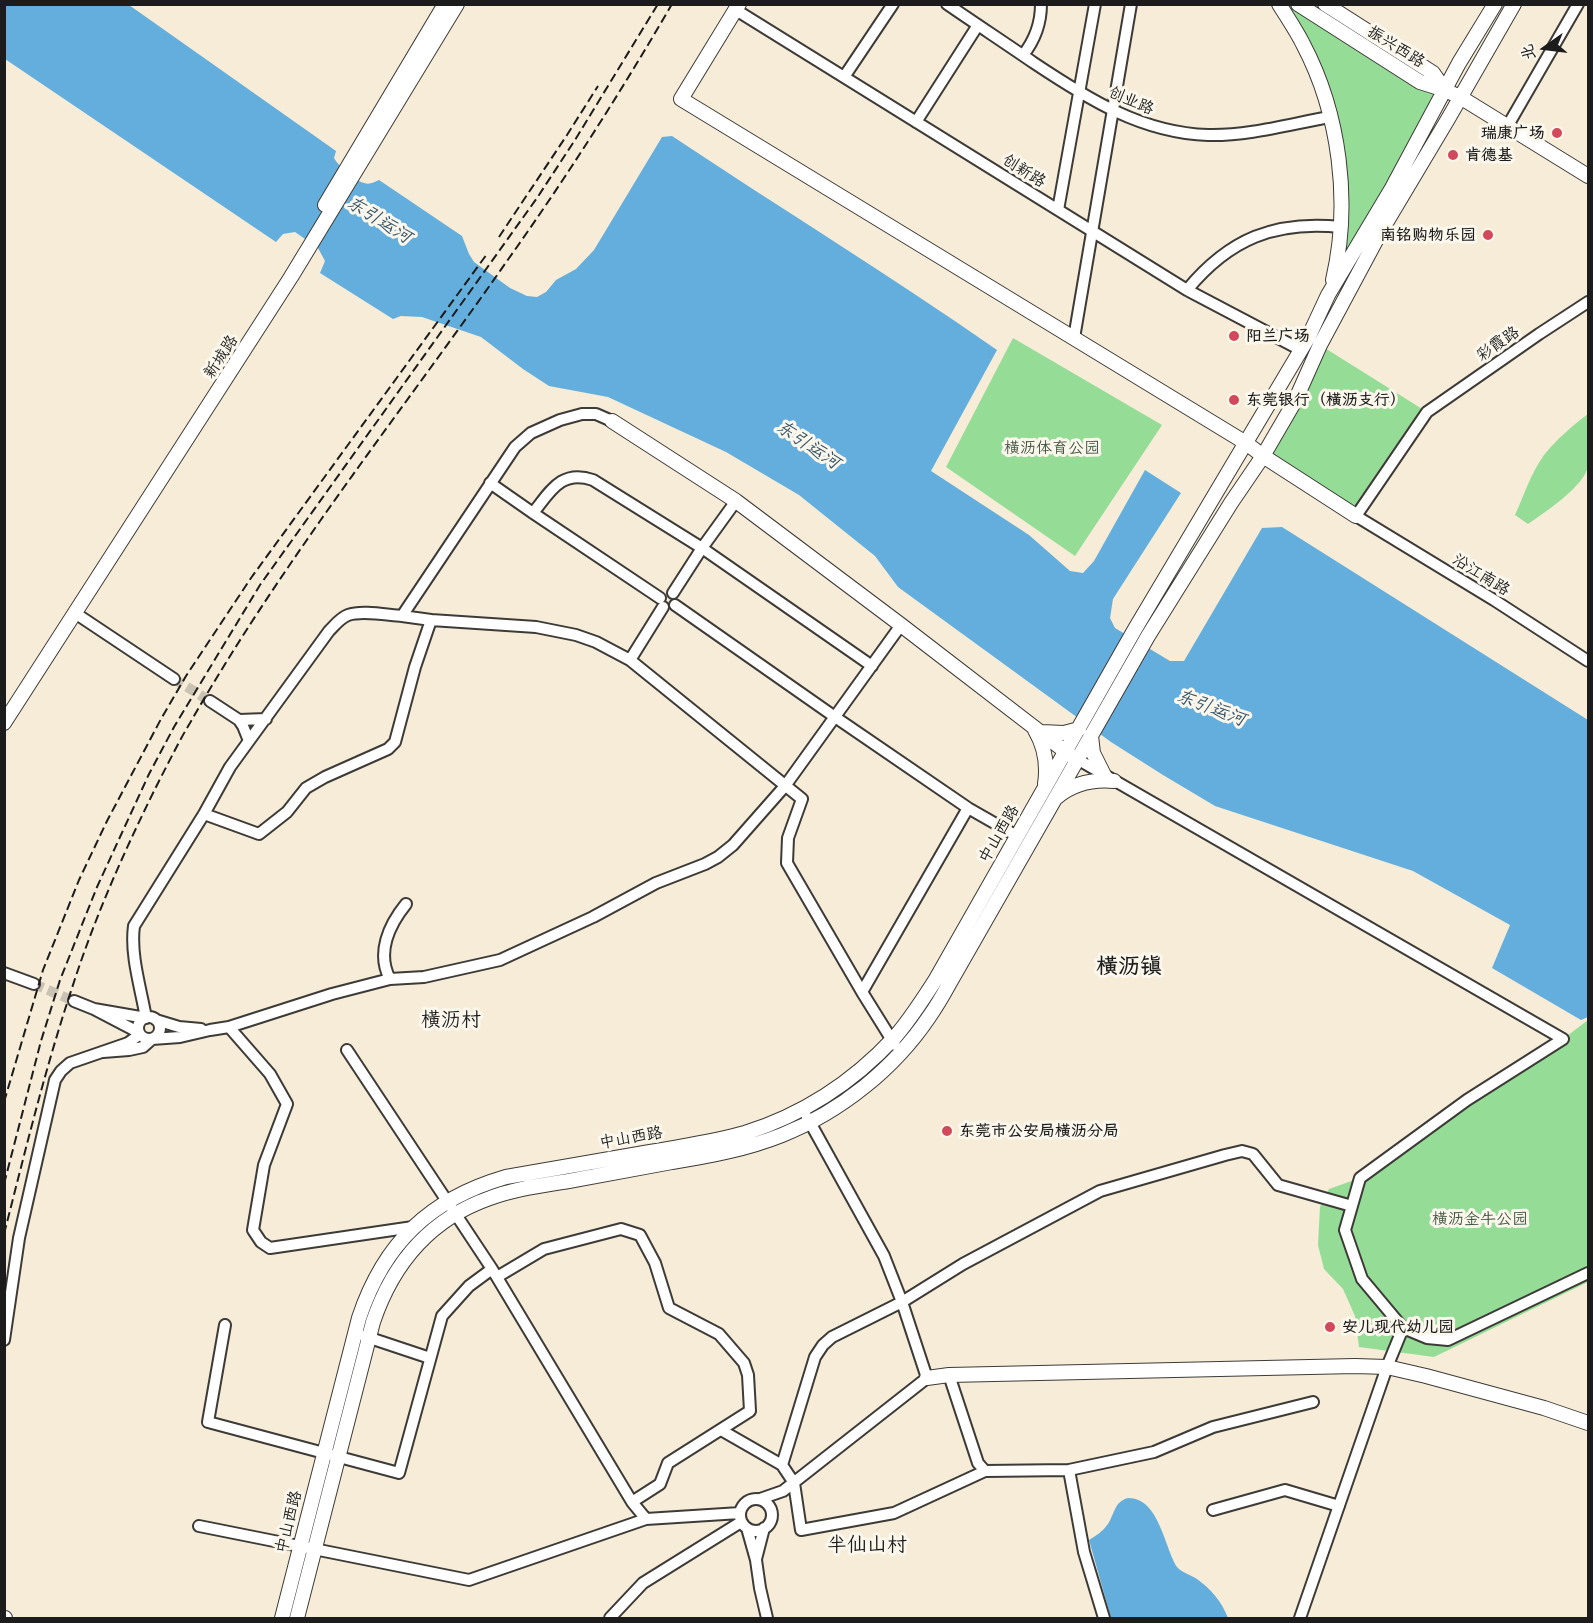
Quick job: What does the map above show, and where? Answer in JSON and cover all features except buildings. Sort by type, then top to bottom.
[{"type":"main road","name":"新城路","points":[[4,723],[302,252],[446,4]]},
{"type":"main road","name":"新城路","points":[[351,170],[457,4]]},
{"type":"main road","points":[[1279,4],[1311,61],[1330,117],[1340,173],[1341,227],[1336,265],[1328,295]]},
{"type":"main road","name":"振兴西路","points":[[1298,4],[1420,82],[1445,90]]},
{"type":"main road","name":"振兴西路","points":[[1325,4],[1433,73],[1445,90]]},
{"type":"main road","points":[[1055,798],[1083,783],[1109,778],[1096,760],[1085,733],[1135,629],[1301,350],[1328,295],[1392,188],[1494,4]]},
{"type":"main road","points":[[1085,733],[1263,456],[1295,401],[1320,345],[1380,233],[1514,4]]},
{"type":"main road","points":[[737,7],[681,99],[1246,443],[1356,516]]},
{"type":"main road","points":[[1445,90],[1460,97],[1588,177]]},
{"type":"main road","name":"新城路","points":[[4,707],[302,252]]},
{"type":"main road","points":[[612,421],[736,501],[1077,759]]},
{"type":"main road","points":[[1036,729],[1056,733],[1085,733]]},
{"type":"main road","points":[[1036,729],[1046,757],[1043,791]]},
{"type":"main road","name":"中山西路","points":[[282,1618],[366,1298],[375,1278],[392,1251],[413,1227],[430,1213],[466,1191],[506,1178],[744,1133],[778,1121],[841,1086],[892,1040],[916,1010],[936,979],[1065,751],[1085,733]]},
{"type":"main road","name":"中山西路","points":[[297,1618],[379,1303],[398,1268],[423,1238],[455,1214],[490,1197],[748,1147],[810,1122],[849,1098],[900,1053],[928,1018],[1077,759],[1085,733]]},
{"type":"main road","points":[[927,1378],[949,1375],[1387,1367],[1534,1405],[1588,1423]]},
{"type":"street","points":[[844,77],[893,4]]},
{"type":"street","name":"创业路","points":[[947,4],[1079,93],[1112,111],[1142,123],[1166,130],[1210,135],[1242,133],[1330,117]]},
{"type":"street","points":[[1023,55],[1036,35],[1041,4]]},
{"type":"street","points":[[1058,210],[1095,4]]},
{"type":"street","points":[[1074,338],[1131,4]]},
{"type":"street","points":[[1507,127],[1578,4]]},
{"type":"street","name":"创新路","points":[[737,7],[844,77],[1187,290],[1301,350]]},
{"type":"street","points":[[916,122],[978,25]]},
{"type":"street","points":[[1187,290],[1207,268],[1229,250],[1264,233],[1302,225],[1341,227]]},
{"type":"street","name":"彩霞路","points":[[1356,516],[1427,412],[1588,302]]},
{"type":"street","points":[[402,616],[515,447],[531,433],[560,420],[582,414],[596,414],[612,421]]},
{"type":"street","points":[[533,513],[558,484],[567,479],[583,477],[597,482],[702,548],[872,666]]},
{"type":"street","points":[[490,483],[968,808],[1017,836]]},
{"type":"street","points":[[630,660],[666,603],[664,593],[674,593],[702,548],[736,501]]},
{"type":"street","name":"沿江南路","points":[[1356,516],[1494,600],[1588,662]]},
{"type":"street","points":[[75,613],[174,679]]},
{"type":"street","points":[[103,1052],[142,1047],[158,1035],[160,1029],[151,1019],[132,937],[134,926],[204,814],[230,767],[329,631],[349,615],[359,613],[536,627],[576,635],[596,642],[630,660],[802,799],[788,838],[787,863],[900,1053]]},
{"type":"street","points":[[204,814],[259,834],[287,812],[306,788],[388,749],[395,742],[431,620]]},
{"type":"street","points":[[74,1001],[94,1009],[149,1040],[180,1037],[229,1027],[332,994],[390,979],[424,977],[500,960],[593,917],[656,883],[705,864],[733,844],[785,786],[901,625]]},
{"type":"street","points":[[210,701],[239,720],[249,741]]},
{"type":"street","points":[[239,720],[266,719]]},
{"type":"street","points":[[1077,759],[1563,1040],[1467,1100],[1360,1178],[1345,1230],[1362,1279],[1403,1328],[1427,1338],[1448,1340],[1588,1274]]},
{"type":"street","points":[[862,992],[968,808]]},
{"type":"street","points":[[390,979],[383,958],[384,948],[394,920],[406,904]]},
{"type":"street","points":[[4,973],[34,984]]},
{"type":"street","points":[[94,1009],[151,1019],[189,1029],[210,1030]]},
{"type":"street","points":[[4,1340],[19,1238],[55,1080],[60,1071],[70,1063],[132,1041],[138,1032],[140,1022],[151,1019]]},
{"type":"street","points":[[229,1027],[270,1074],[286,1104],[264,1165],[253,1230],[261,1242],[270,1248],[413,1227]]},
{"type":"street","points":[[347,1050],[494,1273],[632,1502],[646,1519]]},
{"type":"street","points":[[767,1618],[756,1560],[741,1508],[747,1502],[783,1491],[927,1378],[884,1256],[802,1109]]},
{"type":"street","points":[[782,1466],[815,1358],[832,1337],[902,1302],[963,1264],[1100,1191],[1242,1151],[1254,1154],[1278,1185],[1352,1206]]},
{"type":"street","points":[[225,1325],[208,1422],[399,1473],[442,1316],[469,1286],[544,1249],[621,1229],[640,1235],[655,1263],[669,1308],[719,1334],[744,1363],[748,1375],[750,1411],[669,1463],[660,1484],[632,1502]]},
{"type":"street","points":[[1300,1618],[1387,1367],[1403,1328]]},
{"type":"street","points":[[355,1334],[430,1358]]},
{"type":"street","points":[[949,1375],[974,1453],[985,1472]]},
{"type":"street","points":[[721,1430],[782,1466],[794,1483],[801,1530],[894,1513],[985,1472],[1069,1470],[1154,1452],[1213,1427],[1313,1402]]},
{"type":"street","points":[[1069,1470],[1084,1552],[1104,1618]]},
{"type":"street","points":[[1213,1510],[1285,1490],[1339,1506]]},
{"type":"street","points":[[756,1560],[764,1528],[770,1521],[771,1512],[783,1491]]},
{"type":"street","points":[[760,1499],[767,1504],[771,1512]]},
{"type":"street","points":[[199,1526],[469,1580],[646,1519],[743,1521],[756,1531],[764,1528]]},
{"type":"street","points":[[610,1618],[643,1582],[743,1521]]},
{"type":"green space","points":[[1279,5],[1298,5],[1444,92],[1328,295],[1341,227],[1331,121]]},
{"type":"green space","name":"横沥体育公园","points":[[1013,338],[1162,425],[1075,556],[946,467]]},
{"type":"green space","points":[[1320,345],[1427,412],[1356,516],[1263,456]]},
{"type":"green space","points":[[1588,414],[1590,440],[1588,466],[1585,474],[1563,498],[1528,524],[1515,515],[1535,469],[1554,444]]},
{"type":"green space","name":"横沥金牛公园","points":[[1588,1020],[1588,1282],[1434,1357],[1359,1347],[1355,1316],[1343,1289],[1324,1269],[1318,1245],[1320,1207],[1329,1189],[1360,1178]]},
{"type":"water","name":"东引运河","points":[[4,5],[129,5],[336,151],[334,158],[352,176],[366,184],[379,180],[462,236],[474,262],[510,288],[527,296],[537,297],[546,292],[556,280],[576,269],[594,250],[662,137],[672,136],[917,295],[997,350],[931,471],[1029,535],[1070,571],[1083,573],[1094,561],[1145,470],[1181,493],[1113,599],[1110,618],[1115,628],[1170,661],[1184,661],[1262,528],[1282,527],[1588,720],[1588,1017],[1581,1020],[1492,968],[1510,925],[1413,871],[1215,806],[1163,775],[1111,742],[898,587],[875,556],[799,495],[726,452],[608,397],[549,386],[481,337],[422,317],[401,316],[393,319],[320,273],[325,261],[318,248],[295,232],[283,234],[276,242],[5,59]]},
{"type":"water","points":[[1128,1498],[1138,1500],[1154,1514],[1177,1567],[1197,1579],[1211,1592],[1223,1607],[1228,1618],[1111,1618],[1089,1540],[1104,1529],[1117,1505]]},
{"type":"tunnel","points":[[174,679],[210,701]]},
{"type":"tunnel","points":[[34,984],[74,1001]]},
{"type":"railway","points":[[4,1184],[41,1041],[60,980],[97,887],[149,774],[174,727],[260,585],[537,198],[658,4]]},
{"type":"railway","points":[[4,1234],[44,1080],[81,961],[123,856],[182,737],[226,663],[303,546],[550,198],[613,102],[672,4]]},
{"type":"railway","points":[[499,237],[598,86]]},
{"type":"railway","points":[[4,1102],[43,970],[79,880],[107,821],[161,719],[186,676],[251,578],[487,254]]},
{"type":"place","name":"瑞康广场","points":[[1557,133]]},
{"type":"place","name":"肯德基","points":[[1453,155]]},
{"type":"place","name":"南铭购物乐园","points":[[1488,235]]},
{"type":"place","name":"阳兰广场","points":[[1234,336]]},
{"type":"place","name":"东莞银行（横沥支行）","points":[[1234,400]]},
{"type":"place","name":"东莞市公安局横沥分局","points":[[947,1131]]},
{"type":"place","name":"安儿现代幼儿园","points":[[1330,1327]]},
{"type":"district","name":"横沥镇","points":[[1129,967]]},
{"type":"district","name":"横沥村","points":[[451,1020]]},
{"type":"district","name":"半仙山村","points":[[867,1545]]}]
